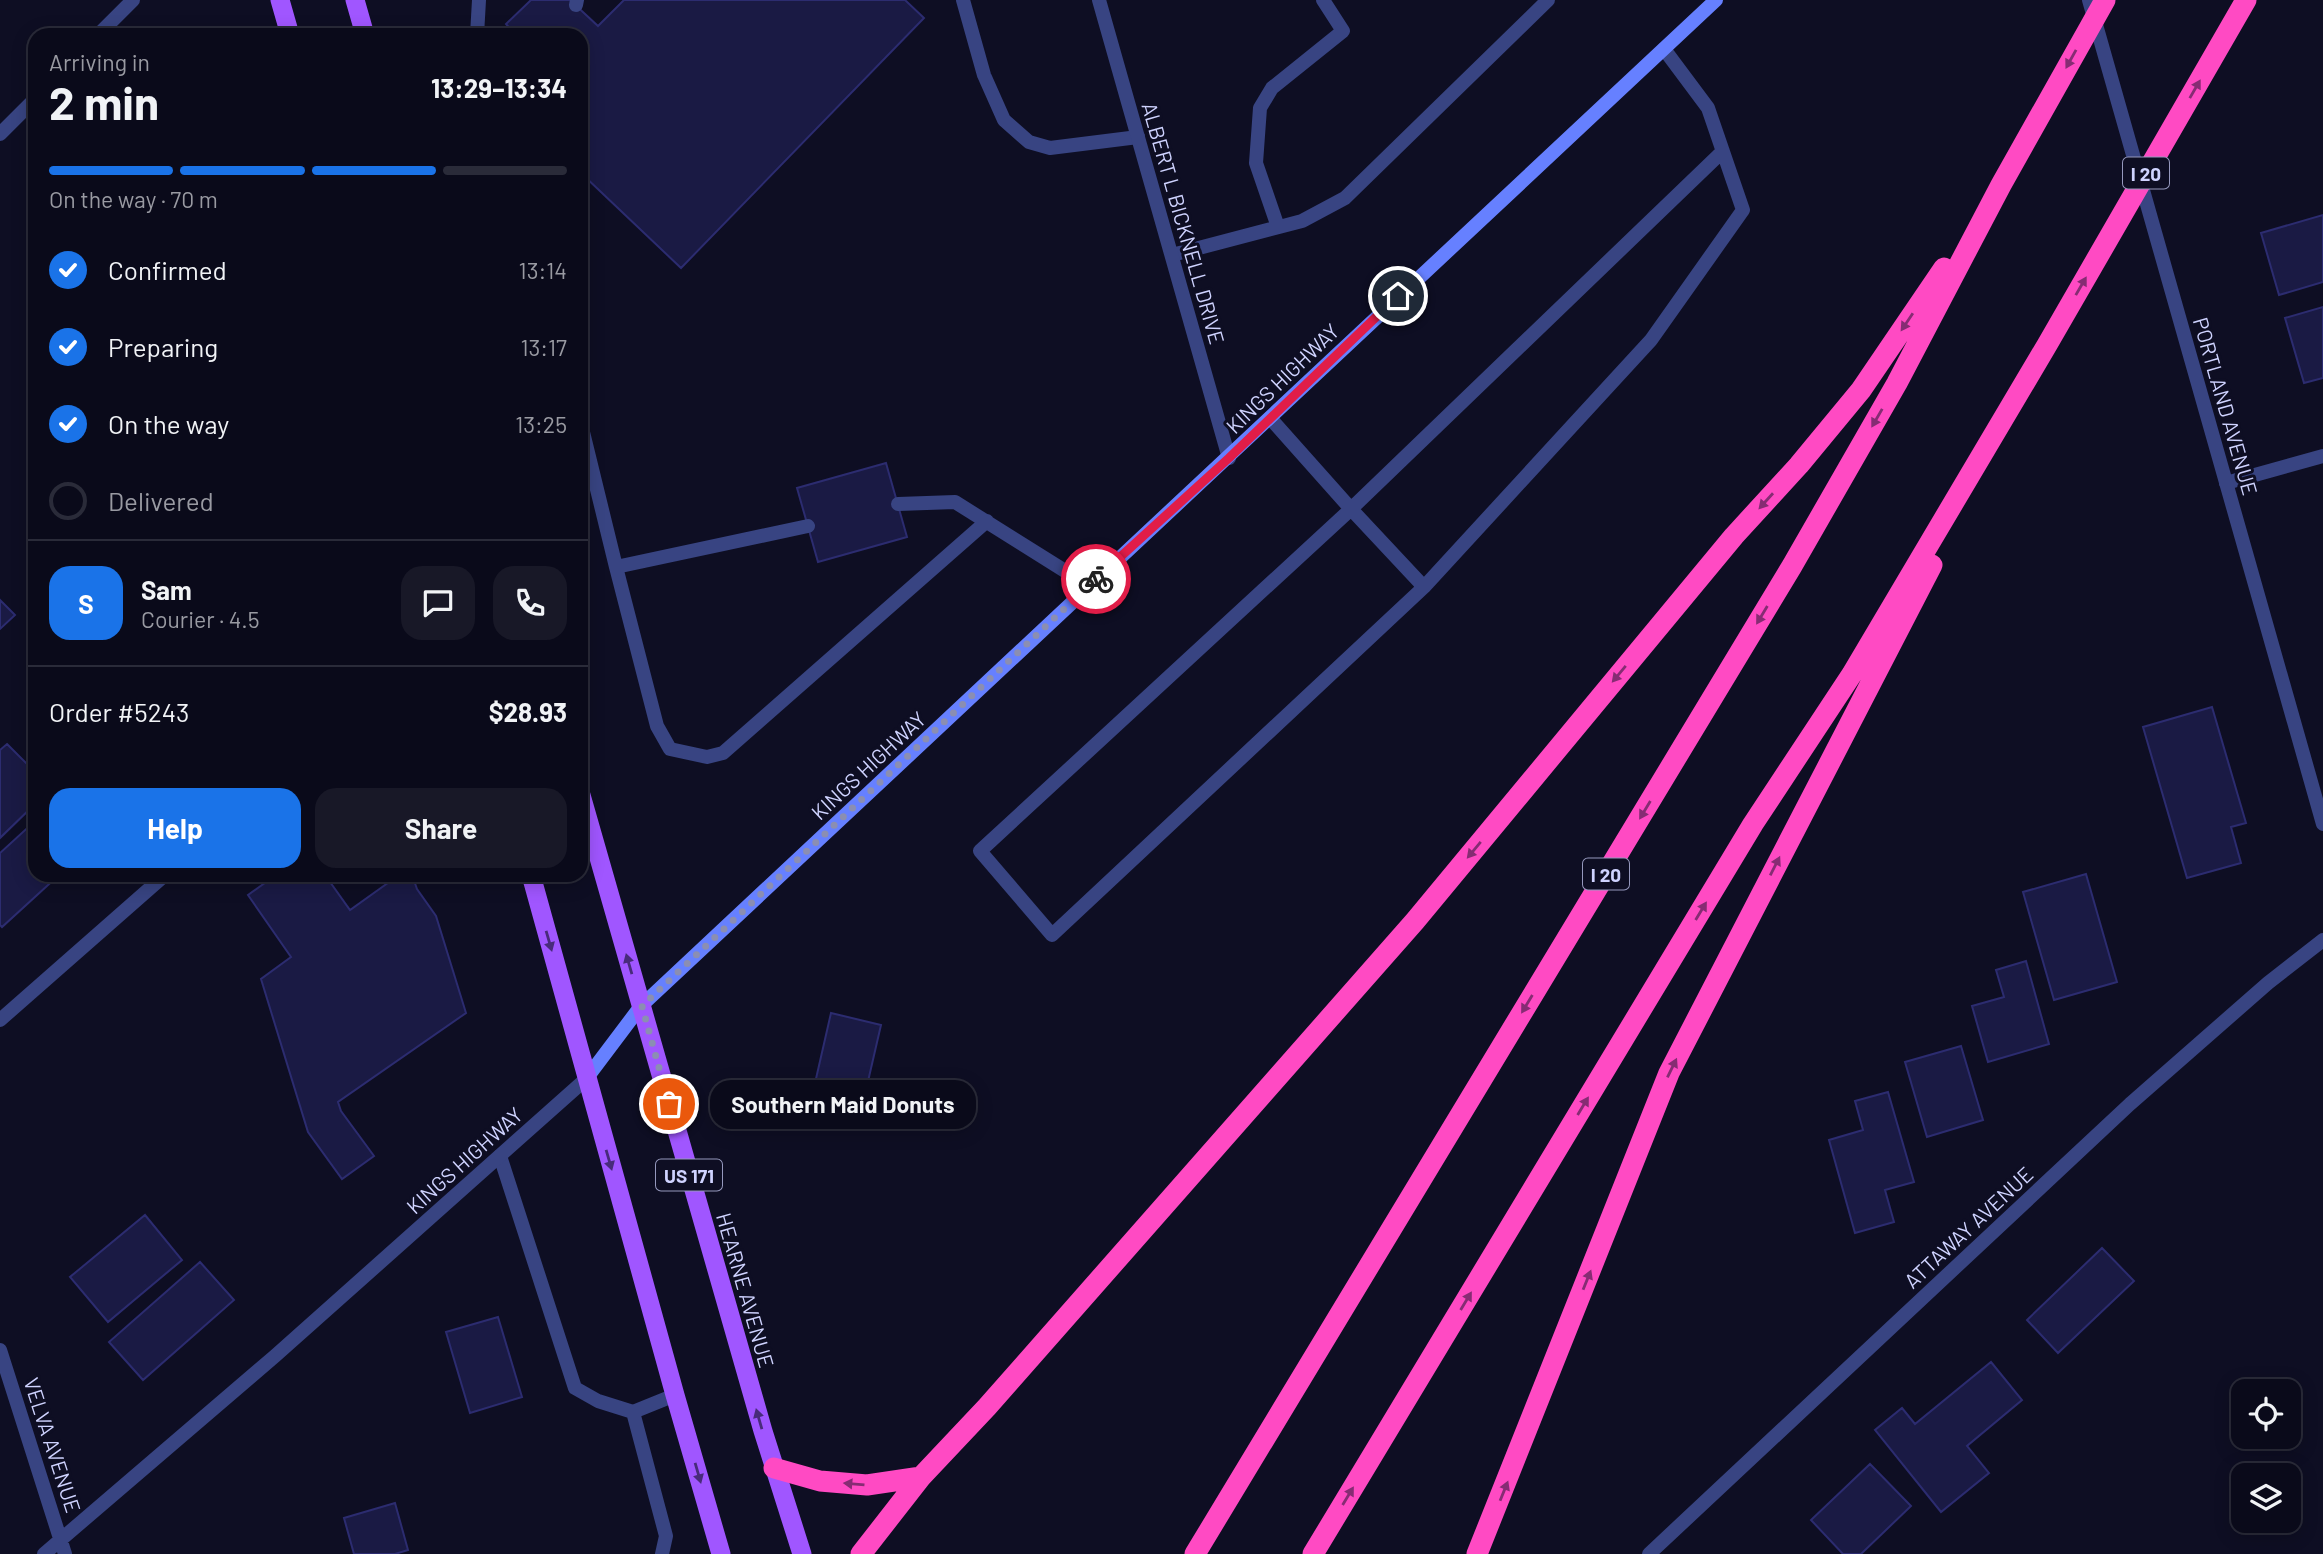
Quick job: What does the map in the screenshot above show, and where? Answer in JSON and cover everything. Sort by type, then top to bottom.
[{"type":"highway","name":"I 20","points":[[1195,1554],[1792,566],[1897,383],[2001,185],[2105,0]]},
{"type":"highway","name":"I 20","points":[[1313,1554],[1753,824],[1852,674],[2047,345],[2246,0]]},
{"type":"highway","points":[[861,1554],[921,1478],[988,1407],[1415,921],[1734,536],[1808,454],[1861,390],[2001,185]]},
{"type":"highway","points":[[1477,1554],[1669,1073],[2047,345]]},
{"type":"highway","points":[[774,1468],[820,1481],[867,1485],[921,1478]]},
{"type":"main road","points":[[280,0],[288,28]]},
{"type":"main road","points":[[355,0],[363,28]]},
{"type":"main road","name":"KINGS HIGHWAY","points":[[586,1079],[642,1006],[1716,0]]},
{"type":"main road","name":"HEARNE AVENUE","points":[[588,819],[774,1468],[802,1554]]},
{"type":"main road","points":[[533,882],[721,1554]]},
{"type":"street","points":[[105,28],[133,0]]},
{"type":"street","points":[[477,28],[479,0]]},
{"type":"street","points":[[963,0],[984,75],[1003,120],[1029,142],[1050,148],[1138,137]]},
{"type":"street","name":"ALBERT L BICKNELL DRIVE","points":[[1099,0],[1229,458]]},
{"type":"street","points":[[1278,228],[1256,163],[1260,108],[1272,88],[1328,46],[1343,31],[1323,0]]},
{"type":"street","points":[[1172,255],[1302,221],[1345,198],[1548,0]]},
{"type":"street","name":"PORTLAND AVENUE","points":[[2089,0],[2323,824]]},
{"type":"street","points":[[1664,48],[1708,108],[1723,151],[1743,210],[1651,340],[1424,587],[1052,935],[980,851],[1351,509],[1723,151]]},
{"type":"street","points":[[0,134],[28,106]]},
{"type":"street","points":[[1270,418],[1424,587]]},
{"type":"street","points":[[588,453],[657,726],[670,749],[707,757],[723,754],[986,522]]},
{"type":"street","points":[[2226,483],[2323,456]]},
{"type":"street","points":[[898,504],[955,502],[1089,586]]},
{"type":"street","points":[[616,567],[808,526]]},
{"type":"street","points":[[0,1020],[157,882]]},
{"type":"street","name":"ATTAWAY AVENUE","points":[[1649,1554],[2130,1104],[2268,983],[2323,940]]},
{"type":"street","name":"KINGS HIGHWAY","points":[[44,1554],[63,1547],[586,1079]]},
{"type":"street","points":[[500,1156],[575,1388],[598,1401],[633,1412],[675,1395]]},
{"type":"street","name":"VELVA AVENUE","points":[[0,1350],[63,1547]]},
{"type":"street","points":[[633,1412],[666,1536],[662,1554]]},
{"type":"building","points":[[531,0],[570,0],[598,26],[624,0],[905,0],[924,18],[681,268],[588,180],[588,28],[510,28],[506,24]]},
{"type":"building","points":[[2323,215],[2323,282],[2279,295],[2261,233]]},
{"type":"building","points":[[2323,307],[2323,378],[2304,383],[2285,318]]},
{"type":"building","points":[[886,463],[907,537],[818,562],[797,488]]},
{"type":"building","points":[[0,600],[15,615],[0,629]]},
{"type":"building","points":[[2212,707],[2246,823],[2231,827],[2241,863],[2187,878],[2143,727]]},
{"type":"building","points":[[7,744],[28,765],[28,811],[0,838],[0,750]]},
{"type":"building","points":[[28,827],[28,882],[51,882],[2,927],[0,925],[0,853]]},
{"type":"building","points":[[2086,874],[2117,982],[2054,1000],[2023,892]]},
{"type":"building","points":[[266,882],[330,882],[350,910],[389,882],[414,882],[436,916],[466,1013],[338,1102],[341,1111],[374,1156],[342,1179],[308,1132],[261,979],[291,957],[248,895]]},
{"type":"building","points":[[2026,961],[2049,1044],[1988,1062],[1972,1006],[2004,997],[1996,970]]},
{"type":"building","points":[[831,1013],[881,1025],[860,1116],[810,1105]]},
{"type":"building","points":[[1961,1046],[1983,1120],[1927,1137],[1905,1062]]},
{"type":"building","points":[[1888,1092],[1914,1182],[1885,1190],[1894,1222],[1855,1233],[1829,1140],[1863,1130],[1855,1101]]},
{"type":"building","points":[[145,1215],[182,1260],[108,1322],[70,1277]]},
{"type":"building","points":[[2102,1248],[2134,1281],[2058,1353],[2027,1320]]},
{"type":"building","points":[[200,1262],[234,1300],[143,1380],[109,1342]]},
{"type":"building","points":[[498,1317],[522,1397],[470,1413],[446,1332]]},
{"type":"building","points":[[1991,1362],[2022,1400],[1967,1446],[1989,1473],[1941,1512],[1875,1430],[1902,1408],[1915,1424]]},
{"type":"building","points":[[1870,1464],[1911,1506],[1861,1554],[1843,1554],[1811,1520]]},
{"type":"building","points":[[395,1503],[408,1550],[395,1554],[354,1554],[344,1518]]},
{"type":"way so far","points":[[669,1104],[642,1006],[1096,579]]},
{"type":"place","name":"Southern Maid Donuts","points":[[669,1104]]},
{"type":"route","points":[[1096,579],[1229,458],[1398,296]]}]
